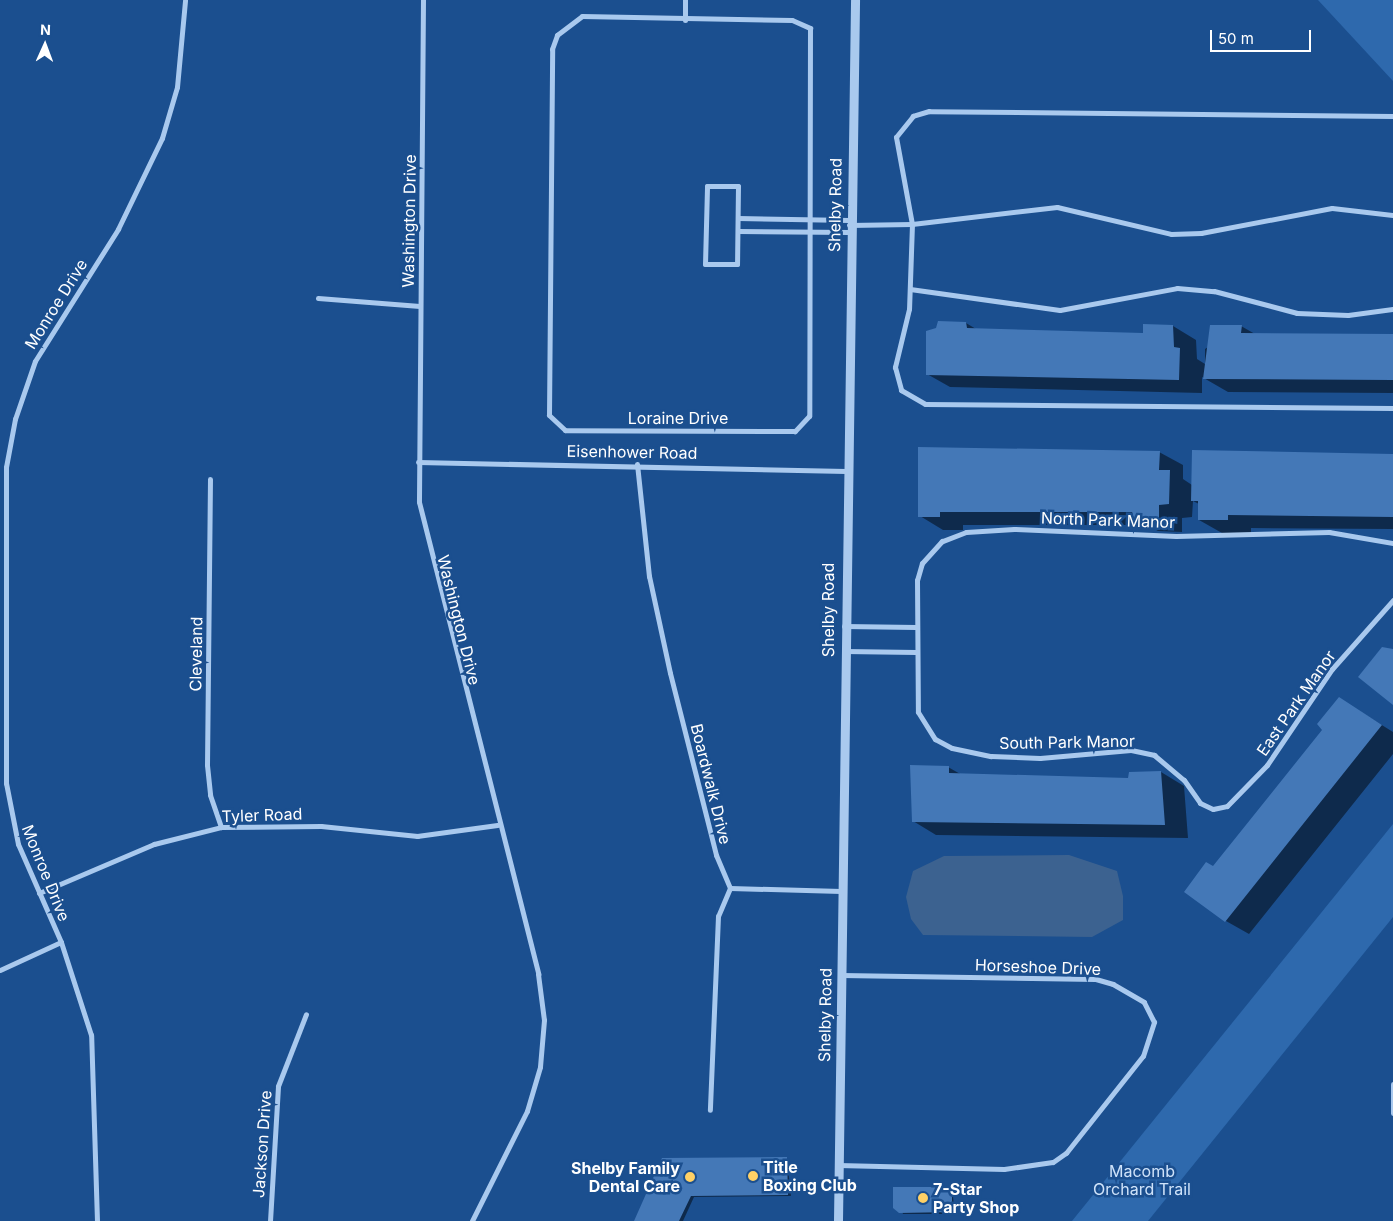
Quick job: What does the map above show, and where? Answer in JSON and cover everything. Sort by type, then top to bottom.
[{"type":"street","name":"Monroe Drive","points":[[97,1221],[94,1052],[88,1020],[61,942],[18,844],[6,783],[9,446],[35,361],[118,229],[162,138],[177,87],[185,0]]},
{"type":"street","name":"Washington Drive","points":[[423,0],[418,462],[423,527],[497,825],[538,974],[543,1042],[527,1111],[472,1221]]},
{"type":"street","points":[[685,0],[685,20]]},
{"type":"street","name":"Shelby Road","points":[[838,1221],[842,626],[855,0]]},
{"type":"street","name":"Loraine Drive","points":[[582,16],[685,20],[792,20],[810,28],[809,416],[795,431],[564,430],[549,415],[551,76],[557,35],[582,16]]},
{"type":"street","points":[[1393,116],[929,111],[913,116],[896,137],[912,224],[910,289],[895,379],[901,390],[925,404],[1393,408]]},
{"type":"street","points":[[706,186],[738,186],[738,218],[737,264],[705,264],[706,186]]},
{"type":"street","points":[[738,231],[810,231],[849,226],[912,224],[1057,207],[1171,234],[1201,233],[1332,208],[1393,215]]},
{"type":"street","points":[[738,218],[810,218],[849,226]]},
{"type":"street","points":[[910,289],[1060,310],[1177,288],[1214,291],[1297,313],[1348,315],[1393,309]]},
{"type":"street","points":[[318,298],[420,306]]},
{"type":"street","name":"Eisenhower Road","points":[[418,462],[637,464],[846,471]]},
{"type":"street","name":"Boardwalk Drive","points":[[637,464],[649,576],[668,664],[716,855],[730,888]]},
{"type":"street","name":"Cleveland","points":[[210,478],[207,766],[210,795],[221,827]]},
{"type":"street","name":"North Park Manor","points":[[916,652],[916,627],[922,563],[942,541],[966,532],[1014,529],[1176,536],[1329,532],[1393,543]]},
{"type":"street","name":"East Park Manor","points":[[1212,809],[1227,806],[1267,765],[1332,669],[1393,600]]},
{"type":"street","points":[[842,626],[916,627]]},
{"type":"street","points":[[843,651],[916,652]]},
{"type":"street","name":"South Park Manor","points":[[916,652],[918,712],[935,739],[952,748],[1040,758],[1131,750],[1154,755],[1171,767],[1200,803],[1212,809]]},
{"type":"street","name":"Tyler Road","points":[[39,893],[154,844],[221,827],[321,826],[417,836],[497,825]]},
{"type":"street","points":[[710,1110],[718,916],[730,888],[841,891]]},
{"type":"street","points":[[0,970],[61,942]]},
{"type":"street","name":"Horseshoe Drive","points":[[838,1165],[1004,1169],[1053,1162],[1066,1153],[1143,1056],[1154,1022],[1144,1002],[1114,984],[1095,980],[841,975]]},
{"type":"street","name":"Jackson Drive","points":[[270,1221],[277,1094],[286,1058],[306,1014]]},
{"type":"street","points":[[1393,1084],[1393,1114]]},
{"type":"green space","points":[[1318,0],[1393,0],[1393,81]]},
{"type":"green space","name":"Macomb Orchard Trail","points":[[1393,824],[1393,917],[1148,1221],[1072,1221]]},
{"type":"shaded area","points":[[1069,855],[1117,871],[1123,896],[1123,920],[1092,937],[923,935],[911,919],[906,897],[913,871],[944,856]]},
{"type":"building","points":[[938,321],[966,322],[967,328],[1143,333],[1143,324],[1173,325],[1174,347],[1180,348],[1179,380],[926,375],[926,331],[936,328]]},
{"type":"building","points":[[1210,325],[1242,325],[1241,333],[1393,334],[1393,380],[1203,379]]},
{"type":"building","points":[[918,447],[1160,451],[1159,470],[1170,470],[1169,504],[1159,505],[1159,519],[1134,519],[1132,512],[940,512],[940,517],[918,517]]},
{"type":"building","points":[[1192,450],[1393,454],[1393,517],[1228,515],[1228,520],[1198,520],[1198,501],[1191,501]]},
{"type":"building","points":[[1382,647],[1393,649],[1393,705],[1358,677]]},
{"type":"building","points":[[1339,697],[1382,725],[1225,922],[1184,892],[1206,862],[1213,866],[1322,730],[1317,724]]},
{"type":"building","points":[[910,765],[949,766],[949,773],[1128,778],[1129,772],[1161,771],[1165,825],[912,822]]},
{"type":"building","points":[[787,1157],[788,1195],[691,1196],[679,1221],[634,1221],[662,1158]]},
{"type":"building","name":"7-Star Party Shop","points":[[893,1187],[952,1187],[952,1212],[899,1213],[893,1208]]},
{"type":"place","name":"Title Boxing Club","points":[[753,1176]]},
{"type":"place","name":"Shelby Family Dental Care","points":[[690,1177]]},
{"type":"place","name":"7-Star Party Shop","points":[[923,1198]]}]
